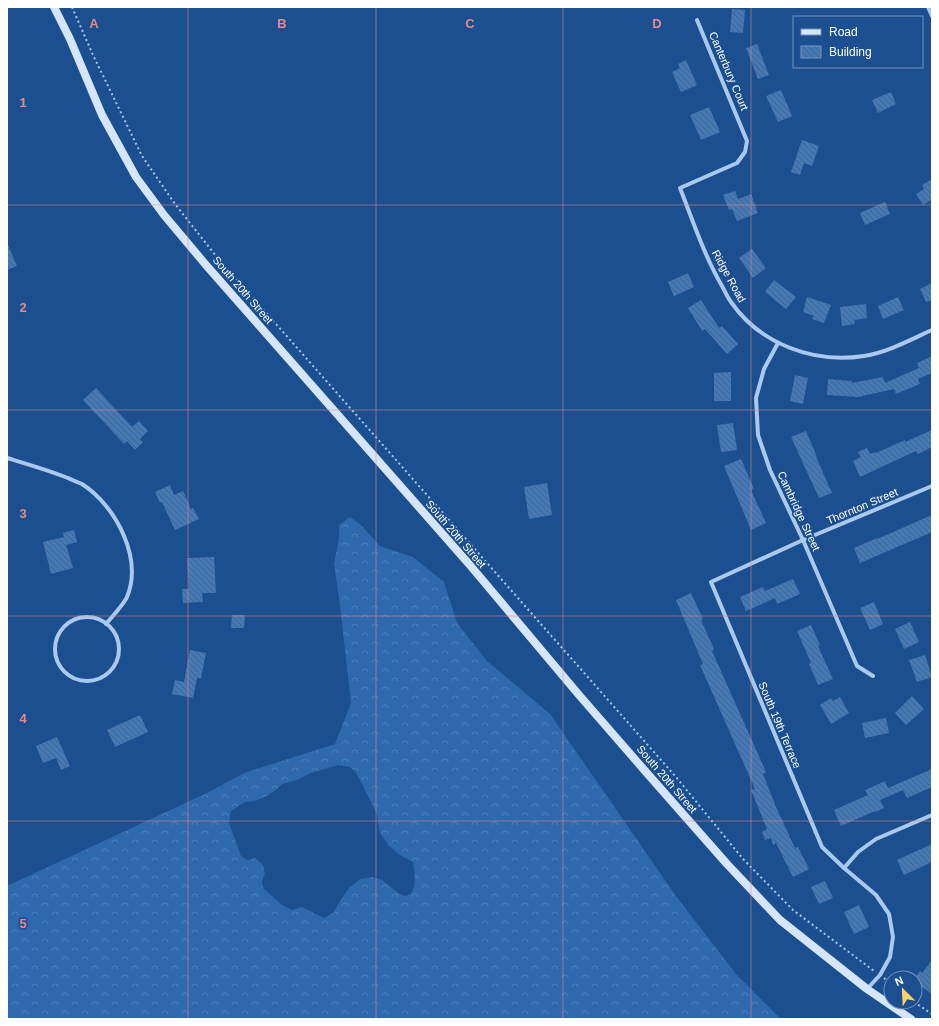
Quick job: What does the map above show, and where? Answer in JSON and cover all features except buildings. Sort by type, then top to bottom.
[{"type":"main road","name":"South 20th Street","points":[[54,7],[70,39],[102,114],[136,177],[164,215],[206,265],[458,553],[584,701],[728,864],[780,920],[867,989],[911,1019]]},
{"type":"street","points":[[928,7],[932,16]]},
{"type":"street","name":"Canterbury Court","points":[[697,20],[743,130]]},
{"type":"street","name":"Ridge Road","points":[[743,130],[747,141],[745,152],[737,163],[680,188],[712,268],[730,302],[747,322],[769,339],[795,350],[822,356],[842,358],[864,356],[886,350],[932,330]]},
{"type":"street","name":"Cambridge Street","points":[[778,343],[764,369],[756,398],[758,435],[770,470],[803,540],[857,666],[873,676]]},
{"type":"street","points":[[7,458],[57,473],[81,484],[93,493],[115,518],[124,535],[130,555],[132,575],[127,598],[106,624]]},
{"type":"street","name":"Thornton Street","points":[[711,582],[803,540],[932,486]]},
{"type":"street","name":"South 19th Terrace","points":[[711,582],[822,847],[876,895],[889,914],[893,938],[890,957],[880,975],[867,989]]},
{"type":"street","points":[[84,617],[94,618],[106,624],[116,635],[119,644],[119,654],[116,663],[110,672],[93,681],[83,681],[66,673],[56,658],[55,648],[61,631],[67,624],[75,619],[84,617]]},
{"type":"street","points":[[844,868],[858,852],[876,839],[932,815]]},
{"type":"path","points":[[72,7],[142,156],[175,204],[216,256],[676,777],[743,860],[793,910],[883,977]]},
{"type":"path","points":[[923,1008],[932,1014]]},
{"type":"green space","points":[[350,517],[361,525],[380,546],[413,557],[444,582],[457,623],[487,661],[550,714],[676,896],[736,974],[781,1019],[7,1018],[7,886],[209,792],[244,773],[335,744],[351,703],[334,564],[339,538],[339,525]],"holes":[[[338,765],[350,767],[357,774],[377,814],[380,833],[389,846],[400,855],[413,862],[415,878],[413,890],[410,894],[405,896],[400,894],[382,880],[372,877],[360,879],[349,888],[333,913],[324,918],[302,907],[292,910],[282,905],[263,888],[262,880],[265,874],[263,865],[255,858],[247,860],[241,856],[229,823],[231,811],[246,802],[265,797],[275,791],[282,784],[297,780],[311,773]]]}]
